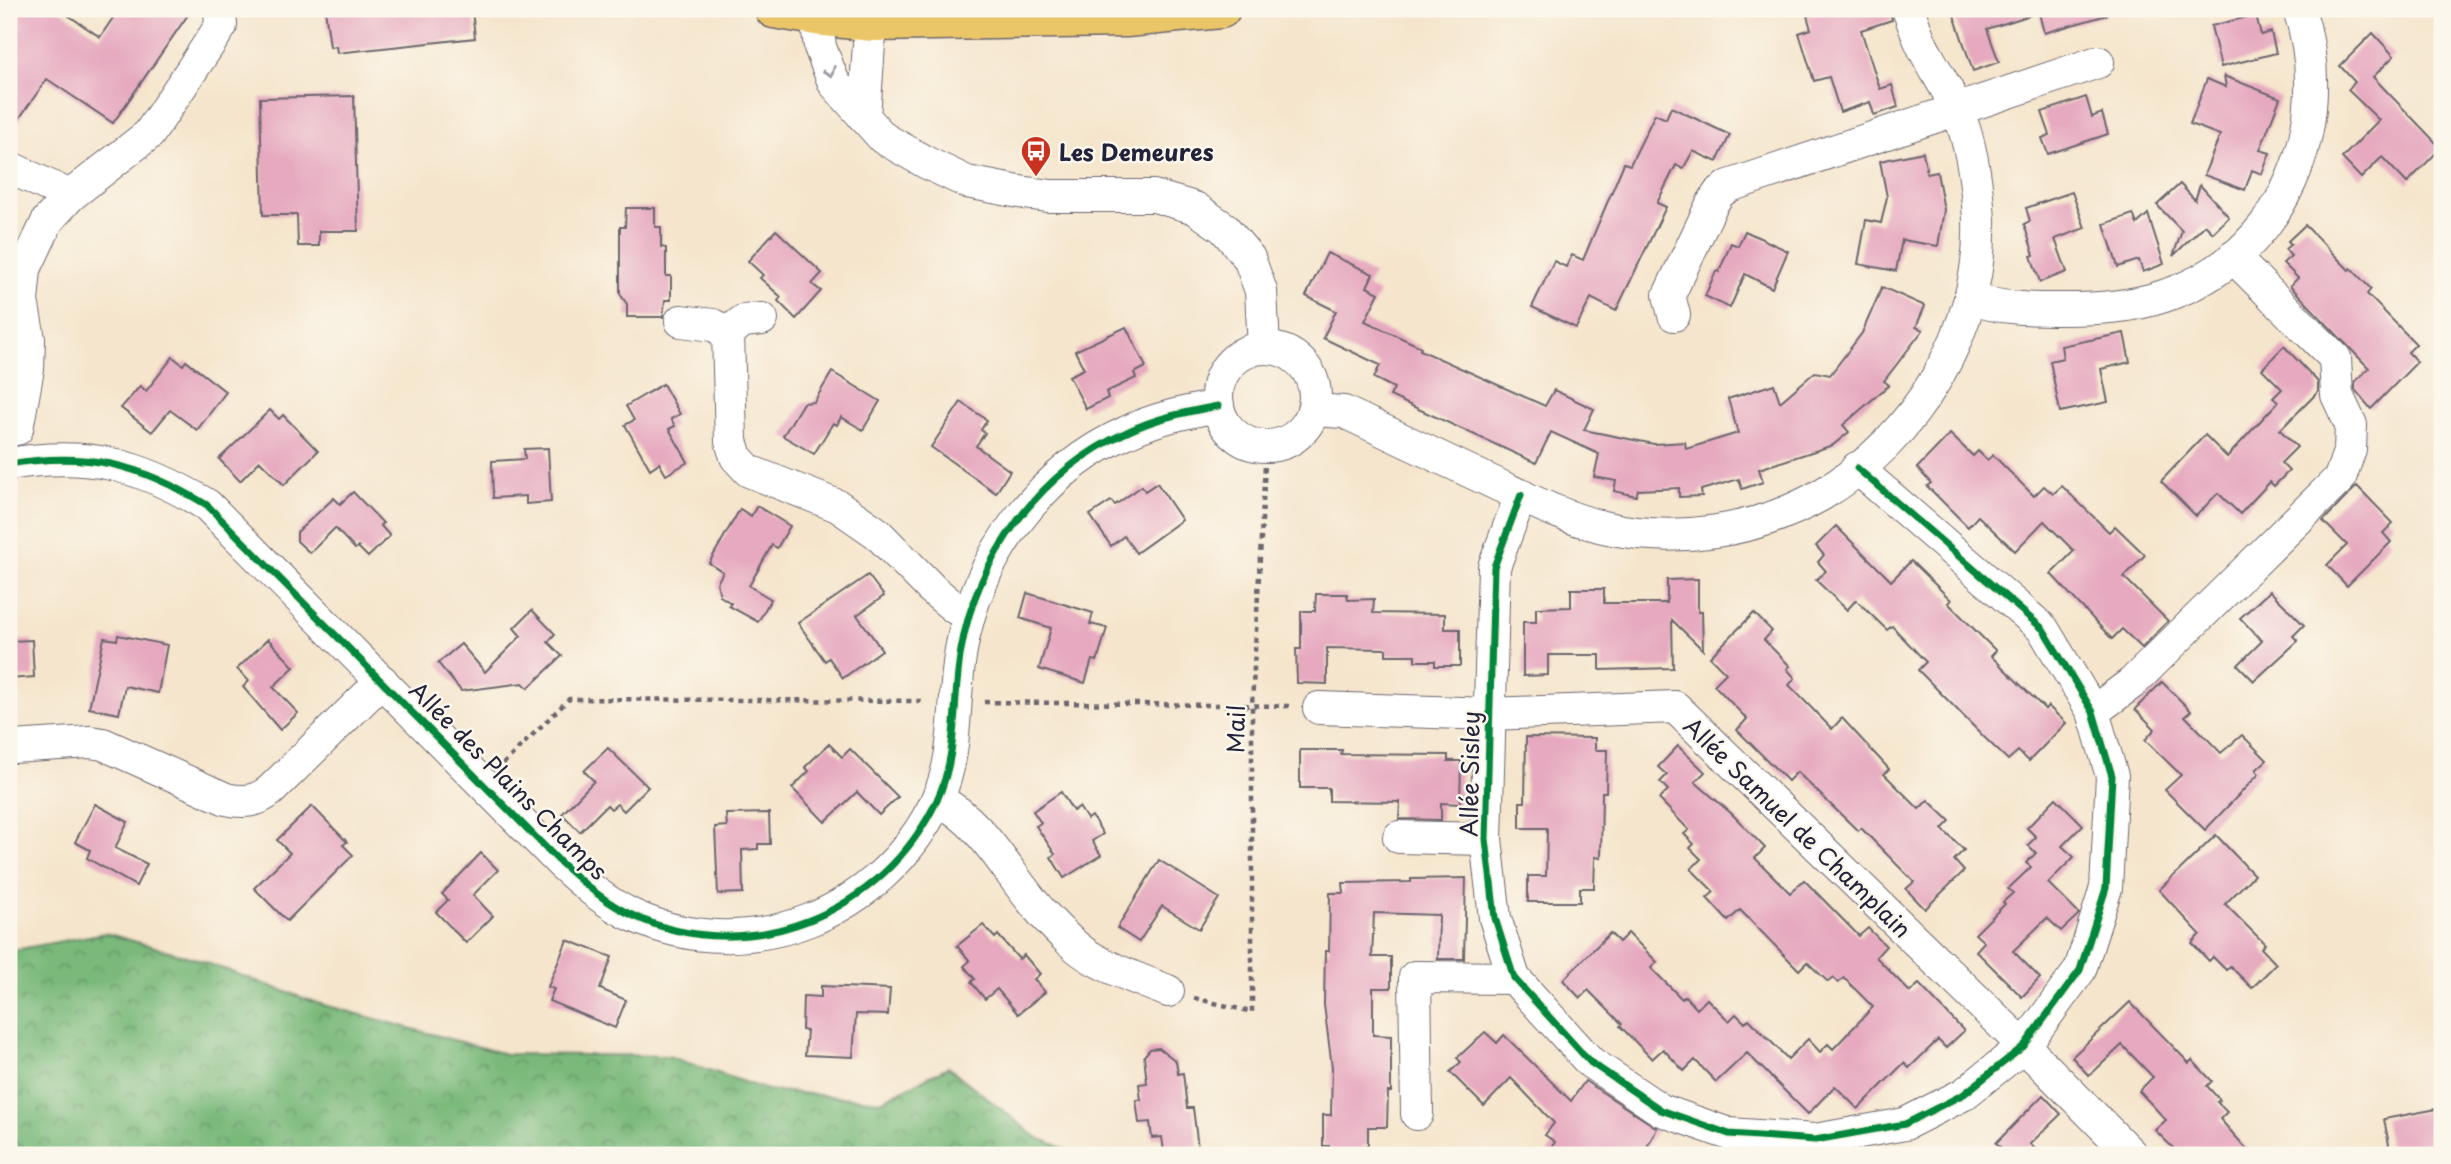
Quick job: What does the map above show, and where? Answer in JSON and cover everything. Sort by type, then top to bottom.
[{"type":"main road","points":[[774,9],[869,15],[1126,18],[1221,9]]},
{"type":"street","points":[[17,429],[28,369],[29,340],[22,301],[24,269],[48,220],[70,196],[149,134],[221,26],[220,9]]},
{"type":"street","points":[[1313,410],[1344,412],[1561,515],[1604,528],[1649,534],[1693,534],[1738,527],[1781,514],[1821,495],[1888,441],[1916,409],[1939,375],[1957,337],[1970,298],[1977,260],[1979,222],[1969,146],[1957,110],[1923,47],[1908,9]]},
{"type":"street","points":[[1970,298],[1986,304],[2048,309],[2108,309],[2130,306],[2167,296],[2202,279],[2233,257],[2261,229],[2283,198],[2303,150],[2313,86],[2310,48],[2299,9]]},
{"type":"street","points":[[818,12],[820,47],[834,83],[883,138],[927,163],[968,182],[1050,196],[1154,197],[1195,208],[1224,229],[1249,258],[1261,291],[1264,348]]},
{"type":"street","points":[[864,117],[869,15]]},
{"type":"street","points":[[1674,315],[1669,295],[1712,205],[1729,186],[2098,62]]},
{"type":"street","points":[[9,167],[70,196]]},
{"type":"street","points":[[2094,712],[2132,683],[2340,478],[2350,449],[2351,425],[2337,395],[2335,358],[2233,257]]},
{"type":"street","points":[[729,333],[743,321],[762,319]]},
{"type":"street","points":[[681,321],[713,325],[729,333]]},
{"type":"street","points":[[729,333],[731,441],[736,457],[749,471],[838,506],[877,533],[940,596],[968,614]]},
{"type":"street","points":[[1264,348],[1286,353],[1305,366],[1315,395],[1309,422],[1301,432],[1290,440],[1266,446],[1255,445],[1234,435],[1221,416],[1217,392],[1228,366],[1250,351],[1264,348]]},
{"type":"street","name":"Allée des Plains Champs","points":[[9,464],[67,458],[112,463],[147,473],[207,505],[562,864],[596,894],[635,916],[677,931],[722,936],[777,930],[810,921],[850,901],[886,873],[915,839],[937,800],[948,768],[954,735],[960,653],[968,614],[990,563],[1016,522],[1048,486],[1084,456],[1126,432],[1171,415],[1218,406]]},
{"type":"street","name":"Allée Sisley","points":[[1521,495],[1494,567],[1486,839],[1495,918],[1514,978],[1590,1062],[1661,1110],[1729,1134],[1815,1140],[1905,1124],[1964,1094],[2024,1046],[2080,970],[2106,888],[2112,776],[2094,712],[2043,629],[1857,468]]},
{"type":"street","points":[[13,747],[90,742],[103,744],[226,799],[246,802],[271,790],[382,681]]},
{"type":"street","name":"Allée Samuel de Champlain","points":[[1319,708],[1490,714],[1675,707],[2024,1046],[2132,1155]]},
{"type":"street","points":[[937,800],[951,806],[985,837],[1017,883],[1065,936],[1092,958],[1168,991]]},
{"type":"street","points":[[1399,837],[1486,839]]},
{"type":"street","points":[[1417,1114],[1415,977],[1514,978]]},
{"type":"path","points":[[483,783],[569,699],[956,701],[1319,708]]},
{"type":"green space","points":[[105,933],[193,958],[317,1003],[505,1054],[668,1056],[767,1090],[881,1101],[948,1067],[1036,1137],[1080,1155],[36,1155],[9,1139],[9,951]]},
{"type":"green space","points":[[9,1139],[36,1155],[9,1155]]},
{"type":"building","points":[[18,9],[59,9],[100,37],[119,9],[192,9],[113,123],[47,79],[9,133],[9,21]]},
{"type":"building","points":[[325,9],[472,9],[475,38],[337,53],[336,46],[330,47]]},
{"type":"building","points":[[1830,9],[1890,9],[1892,20],[1861,30],[1880,89],[1892,85],[1898,107],[1874,115],[1870,102],[1840,112],[1829,77],[1814,81],[1799,33],[1811,29],[1807,16]]},
{"type":"building","points":[[1952,9],[2036,9],[2037,13],[1987,29],[1999,62],[1973,71]]},
{"type":"building","points":[[2038,9],[2106,9],[2107,15],[2044,33]]},
{"type":"building","points":[[2256,15],[2261,35],[2271,32],[2276,53],[2221,67],[2211,26]]},
{"type":"building","points":[[2373,33],[2394,56],[2373,77],[2441,148],[2407,183],[2382,157],[2361,178],[2342,158],[2379,120],[2348,90],[2355,82],[2340,66]]},
{"type":"building","points":[[2224,76],[2280,98],[2260,150],[2270,153],[2262,174],[2252,170],[2245,190],[2204,175],[2220,135],[2190,124],[2207,79],[2226,87]]},
{"type":"building","points":[[354,96],[358,231],[319,231],[319,246],[298,246],[297,215],[263,215],[260,98]]},
{"type":"building","points":[[2086,97],[2092,117],[2102,113],[2108,134],[2048,154],[2042,138],[2050,135],[2042,112]]},
{"type":"building","points":[[1671,107],[1730,135],[1717,162],[1693,151],[1683,169],[1676,165],[1657,203],[1666,207],[1616,311],[1591,298],[1576,328],[1532,307],[1554,261],[1566,267],[1572,255],[1583,260],[1624,163],[1630,165],[1655,114],[1666,119]]},
{"type":"building","points":[[1923,152],[1927,174],[1937,172],[1944,210],[1938,246],[1902,240],[1896,271],[1858,264],[1866,220],[1881,223],[1887,197],[1880,161]]},
{"type":"building","points":[[2180,184],[2195,200],[2200,185],[2229,217],[2213,233],[2205,225],[2173,256],[2182,231],[2157,205]]},
{"type":"building","points":[[2072,192],[2085,228],[2055,239],[2067,272],[2040,282],[2024,224],[2030,221],[2026,208]]},
{"type":"building","points":[[626,208],[655,208],[655,227],[661,227],[661,247],[666,248],[666,276],[671,276],[671,300],[665,300],[663,317],[627,317],[627,304],[620,294],[620,227],[625,227]]},
{"type":"building","points":[[2133,214],[2137,224],[2148,214],[2164,264],[2143,272],[2139,260],[2118,267],[2104,224]]},
{"type":"building","points":[[2305,225],[2371,289],[2367,294],[2416,344],[2408,352],[2417,362],[2371,409],[2355,390],[2355,382],[2369,368],[2290,286],[2298,278],[2283,263],[2291,256],[2285,249],[2291,244],[2288,241]]},
{"type":"building","points":[[776,230],[822,273],[812,284],[821,291],[796,319],[778,301],[781,297],[760,278],[763,275],[748,261]]},
{"type":"building","points":[[1745,231],[1788,251],[1772,288],[1745,274],[1730,308],[1705,296],[1731,243],[1738,246]]},
{"type":"building","points":[[1327,253],[1373,274],[1367,287],[1379,293],[1365,321],[1421,347],[1420,350],[1545,406],[1554,390],[1594,409],[1584,430],[1654,444],[1685,442],[1686,449],[1738,433],[1728,399],[1774,384],[1780,402],[1815,372],[1830,375],[1862,333],[1882,287],[1925,306],[1916,327],[1923,330],[1884,381],[1889,385],[1843,425],[1849,432],[1833,445],[1759,469],[1763,482],[1742,489],[1739,479],[1701,490],[1702,496],[1679,497],[1679,488],[1638,490],[1636,496],[1614,491],[1616,481],[1594,477],[1599,454],[1551,432],[1536,463],[1390,396],[1394,388],[1374,378],[1380,365],[1323,338],[1336,311],[1306,296]]},
{"type":"building","points":[[1126,327],[1146,367],[1134,373],[1136,378],[1106,392],[1108,398],[1086,409],[1069,376],[1084,369],[1075,351]]},
{"type":"building","points":[[2124,333],[2130,362],[2101,369],[2108,402],[2060,412],[2050,361],[2063,358],[2061,346]]},
{"type":"building","points":[[2284,346],[2318,382],[2318,392],[2280,430],[2297,447],[2281,463],[2289,471],[2274,486],[2270,482],[2240,514],[2218,493],[2196,516],[2161,481],[2205,435],[2227,457],[2278,402],[2273,398],[2282,389],[2262,369]]},
{"type":"building","points":[[173,357],[183,365],[186,361],[226,392],[197,430],[170,410],[152,432],[121,408],[140,386],[146,391]]},
{"type":"building","points":[[832,372],[880,401],[863,430],[841,417],[837,425],[833,423],[814,454],[783,436],[803,403],[814,402]]},
{"type":"building","points":[[663,384],[680,414],[671,419],[675,426],[669,429],[688,462],[666,475],[659,463],[650,469],[625,425],[634,420],[626,406]]},
{"type":"building","points":[[961,402],[987,420],[981,430],[985,433],[976,446],[1010,471],[996,493],[931,447]]},
{"type":"building","points":[[270,410],[279,419],[283,415],[318,451],[284,485],[260,461],[240,481],[219,459]]},
{"type":"building","points":[[1950,434],[1973,456],[1978,451],[1987,460],[1993,455],[2034,496],[2044,486],[2053,494],[2062,486],[2109,532],[2115,526],[2145,555],[2124,577],[2168,621],[2142,648],[2122,629],[2112,639],[2051,574],[2074,551],[2044,521],[2015,551],[1978,516],[1968,527],[1927,486],[1931,483],[1917,468]]},
{"type":"building","points":[[548,448],[551,502],[526,504],[526,496],[493,498],[492,461],[525,459],[524,449]]},
{"type":"building","points":[[1157,483],[1182,520],[1136,553],[1124,536],[1111,546],[1090,515],[1111,501],[1115,505],[1142,486],[1145,491]]},
{"type":"building","points":[[2357,486],[2393,523],[2383,533],[2391,542],[2347,586],[2327,565],[2347,545],[2323,521]]},
{"type":"building","points":[[353,492],[383,523],[380,525],[390,536],[368,557],[358,547],[355,549],[335,528],[310,553],[297,541],[297,532],[334,498],[340,504]]},
{"type":"building","points":[[757,506],[790,526],[777,548],[772,545],[749,586],[771,599],[758,622],[729,606],[731,603],[720,596],[717,583],[723,572],[709,563],[740,509],[751,516]]},
{"type":"building","points":[[1836,526],[1891,581],[1911,561],[1951,600],[1948,603],[1996,651],[1991,656],[2045,709],[2048,706],[2066,723],[2029,761],[2018,751],[2008,760],[1986,739],[1918,670],[1926,662],[1892,626],[1887,630],[1856,600],[1847,610],[1816,580],[1826,571],[1818,562],[1824,555],[1816,546]]},
{"type":"building","points":[[868,575],[884,596],[857,615],[882,650],[843,678],[829,658],[825,661],[798,623]]},
{"type":"building","points":[[1698,579],[1698,612],[1702,612],[1703,650],[1672,620],[1673,668],[1600,670],[1600,655],[1548,655],[1548,675],[1523,676],[1523,622],[1536,622],[1536,608],[1571,607],[1571,589],[1604,589],[1604,603],[1667,603],[1667,580]]},
{"type":"building","points":[[2270,591],[2304,625],[2293,636],[2298,641],[2254,681],[2238,665],[2262,641],[2240,618]]},
{"type":"building","points":[[1027,593],[1093,613],[1090,624],[1107,628],[1097,661],[1092,660],[1085,683],[1039,669],[1051,628],[1020,618]]},
{"type":"building","points":[[1316,594],[1347,594],[1348,600],[1374,599],[1373,613],[1445,614],[1445,629],[1460,629],[1460,666],[1435,666],[1435,661],[1415,661],[1415,655],[1386,655],[1386,649],[1327,648],[1327,684],[1297,683],[1296,649],[1301,649],[1301,611],[1315,611]]},
{"type":"building","points":[[532,610],[555,634],[548,642],[562,656],[528,688],[523,683],[461,691],[438,663],[461,644],[485,672],[521,636],[514,628]]},
{"type":"building","points":[[1754,613],[1772,631],[1764,640],[1790,666],[1787,669],[1795,678],[1789,685],[1832,729],[1842,718],[1889,769],[1884,774],[1919,809],[1928,800],[1950,821],[1942,829],[1964,850],[1954,860],[1964,871],[1925,909],[1906,889],[1914,882],[1861,828],[1858,831],[1797,772],[1788,781],[1737,730],[1747,719],[1714,685],[1726,673],[1710,657]]},
{"type":"building","points":[[118,635],[167,645],[158,693],[125,686],[119,714],[89,708],[104,638],[117,640]]},
{"type":"building","points":[[268,639],[294,667],[273,687],[298,713],[280,730],[243,687],[249,681],[237,669]]},
{"type":"building","points":[[32,640],[34,677],[9,679],[9,641]]},
{"type":"building","points":[[2162,682],[2191,711],[2185,716],[2221,753],[2242,735],[2267,760],[2256,770],[2259,774],[2205,830],[2165,790],[2181,775],[2145,740],[2155,729],[2135,709]]},
{"type":"building","points":[[1526,737],[1595,738],[1595,750],[1607,750],[1606,792],[1602,792],[1601,858],[1595,857],[1594,888],[1580,888],[1580,902],[1528,902],[1528,876],[1546,876],[1547,828],[1520,828],[1520,802],[1525,802]]},
{"type":"building","points":[[829,744],[842,757],[850,749],[898,797],[879,815],[857,792],[825,822],[792,788],[809,771],[805,767]]},
{"type":"building","points":[[1678,746],[1705,772],[1695,782],[1765,848],[1755,858],[1790,893],[1804,880],[1859,936],[1868,928],[1886,946],[1876,957],[1910,992],[1919,984],[1964,1031],[1946,1048],[1938,1040],[1909,1068],[1904,1063],[1858,1109],[1835,1086],[1808,1114],[1747,1053],[1716,1082],[1695,1060],[1684,1071],[1663,1049],[1652,1059],[1588,990],[1580,998],[1563,980],[1610,933],[1619,942],[1628,933],[1657,962],[1651,968],[1682,999],[1685,996],[1697,1009],[1707,999],[1729,1021],[1736,1014],[1745,1023],[1749,1019],[1788,1059],[1808,1039],[1820,1052],[1828,1044],[1833,1049],[1873,1007],[1844,978],[1838,983],[1833,978],[1828,982],[1807,962],[1799,970],[1740,910],[1728,921],[1707,898],[1714,892],[1691,869],[1701,859],[1690,848],[1694,844],[1684,834],[1689,830],[1659,799],[1668,790],[1660,782],[1667,775],[1658,767]]},
{"type":"building","points":[[608,748],[648,787],[624,811],[617,804],[611,809],[607,805],[580,832],[562,814],[594,781],[584,771]]},
{"type":"building","points":[[1300,750],[1342,750],[1341,754],[1448,755],[1448,761],[1461,761],[1460,804],[1441,803],[1441,820],[1399,819],[1400,802],[1329,801],[1329,788],[1300,788]]},
{"type":"building","points":[[1061,792],[1073,811],[1079,807],[1087,819],[1092,816],[1103,834],[1092,841],[1101,855],[1064,878],[1051,857],[1055,854],[1036,826],[1041,823],[1033,811]]},
{"type":"building","points":[[2056,798],[2083,825],[2062,846],[2074,857],[2048,883],[2079,914],[2061,931],[2047,918],[2013,951],[2040,978],[2022,997],[1976,951],[1984,942],[1975,934],[2005,904],[2003,902],[2013,893],[2008,889],[2031,867],[2026,863],[2036,853],[2028,845],[2036,837],[2027,828]]},
{"type":"building","points":[[95,804],[128,822],[115,848],[147,864],[136,886],[87,858],[90,850],[75,842]]},
{"type":"building","points":[[312,806],[347,842],[343,845],[353,855],[287,921],[254,888],[290,853],[277,840]]},
{"type":"building","points":[[769,813],[770,844],[758,844],[758,849],[742,850],[743,893],[718,894],[715,827],[727,826],[726,814]]},
{"type":"building","points":[[2216,835],[2254,875],[2225,904],[2265,944],[2261,948],[2276,964],[2252,988],[2230,966],[2226,970],[2213,957],[2209,961],[2192,943],[2200,934],[2159,890]]},
{"type":"building","points":[[481,853],[498,870],[473,895],[493,916],[466,943],[436,912],[448,900],[442,894]]},
{"type":"building","points":[[1159,860],[1219,898],[1199,929],[1162,906],[1139,942],[1117,928]]},
{"type":"building","points":[[1466,878],[1464,959],[1438,959],[1439,915],[1374,913],[1372,957],[1391,957],[1391,988],[1373,988],[1373,1035],[1391,1036],[1391,1092],[1388,1092],[1387,1127],[1368,1127],[1368,1146],[1362,1146],[1362,1155],[1329,1155],[1329,1146],[1323,1146],[1323,1115],[1331,1115],[1332,1067],[1324,1005],[1325,951],[1329,951],[1330,893],[1344,893],[1343,883]]},
{"type":"building","points":[[983,925],[995,938],[998,935],[1019,959],[1024,955],[1040,974],[1034,979],[1045,992],[1018,1014],[997,989],[985,999],[971,982],[975,979],[964,966],[970,961],[957,946]]},
{"type":"building","points":[[567,940],[612,957],[600,989],[626,1000],[615,1028],[549,1001],[554,989],[548,987]]},
{"type":"building","points":[[821,986],[890,989],[888,1015],[856,1014],[853,1057],[805,1055],[807,1031],[802,1030],[803,996],[821,997]]},
{"type":"building","points":[[2130,1002],[2189,1063],[2192,1060],[2212,1081],[2207,1086],[2227,1112],[2220,1119],[2252,1155],[2180,1155],[2155,1130],[2166,1120],[2139,1091],[2153,1077],[2122,1045],[2089,1076],[2072,1057]]},
{"type":"building","points":[[1485,1032],[1497,1043],[1504,1035],[1571,1101],[1585,1081],[1657,1128],[1643,1155],[1546,1155],[1555,1142],[1545,1135],[1554,1123],[1511,1078],[1484,1106],[1450,1072],[1461,1062],[1457,1058]]},
{"type":"building","points":[[1159,1048],[1176,1061],[1178,1074],[1183,1073],[1187,1108],[1193,1108],[1198,1148],[1164,1152],[1162,1137],[1152,1138],[1150,1122],[1139,1123],[1136,1100],[1141,1100],[1139,1084],[1147,1083],[1144,1056],[1150,1049]]},
{"type":"building","points":[[2043,1095],[2061,1114],[2030,1144],[2041,1155],[2009,1155],[1996,1143]]},
{"type":"building","points":[[2442,1108],[2442,1155],[2391,1155],[2384,1119]]},
{"type":"cycle path","points":[[9,464],[64,459],[112,464],[158,479],[207,505],[562,864],[587,886],[614,906],[634,916],[678,931],[723,936],[767,932],[809,920],[848,900],[884,873],[914,840],[944,782],[952,745],[958,669],[969,616],[981,582],[1017,521],[1040,494],[1067,469],[1096,449],[1149,423],[1218,406]]},
{"type":"cycle path","points":[[1521,495],[1494,567],[1486,839],[1495,918],[1514,978],[1590,1062],[1661,1110],[1729,1134],[1815,1140],[1905,1124],[1964,1094],[2024,1046],[2080,970],[2106,888],[2112,776],[2093,712],[2043,629],[1857,468]]},
{"type":"place","name":"Les Demeures","points":[[1036,178]]}]
